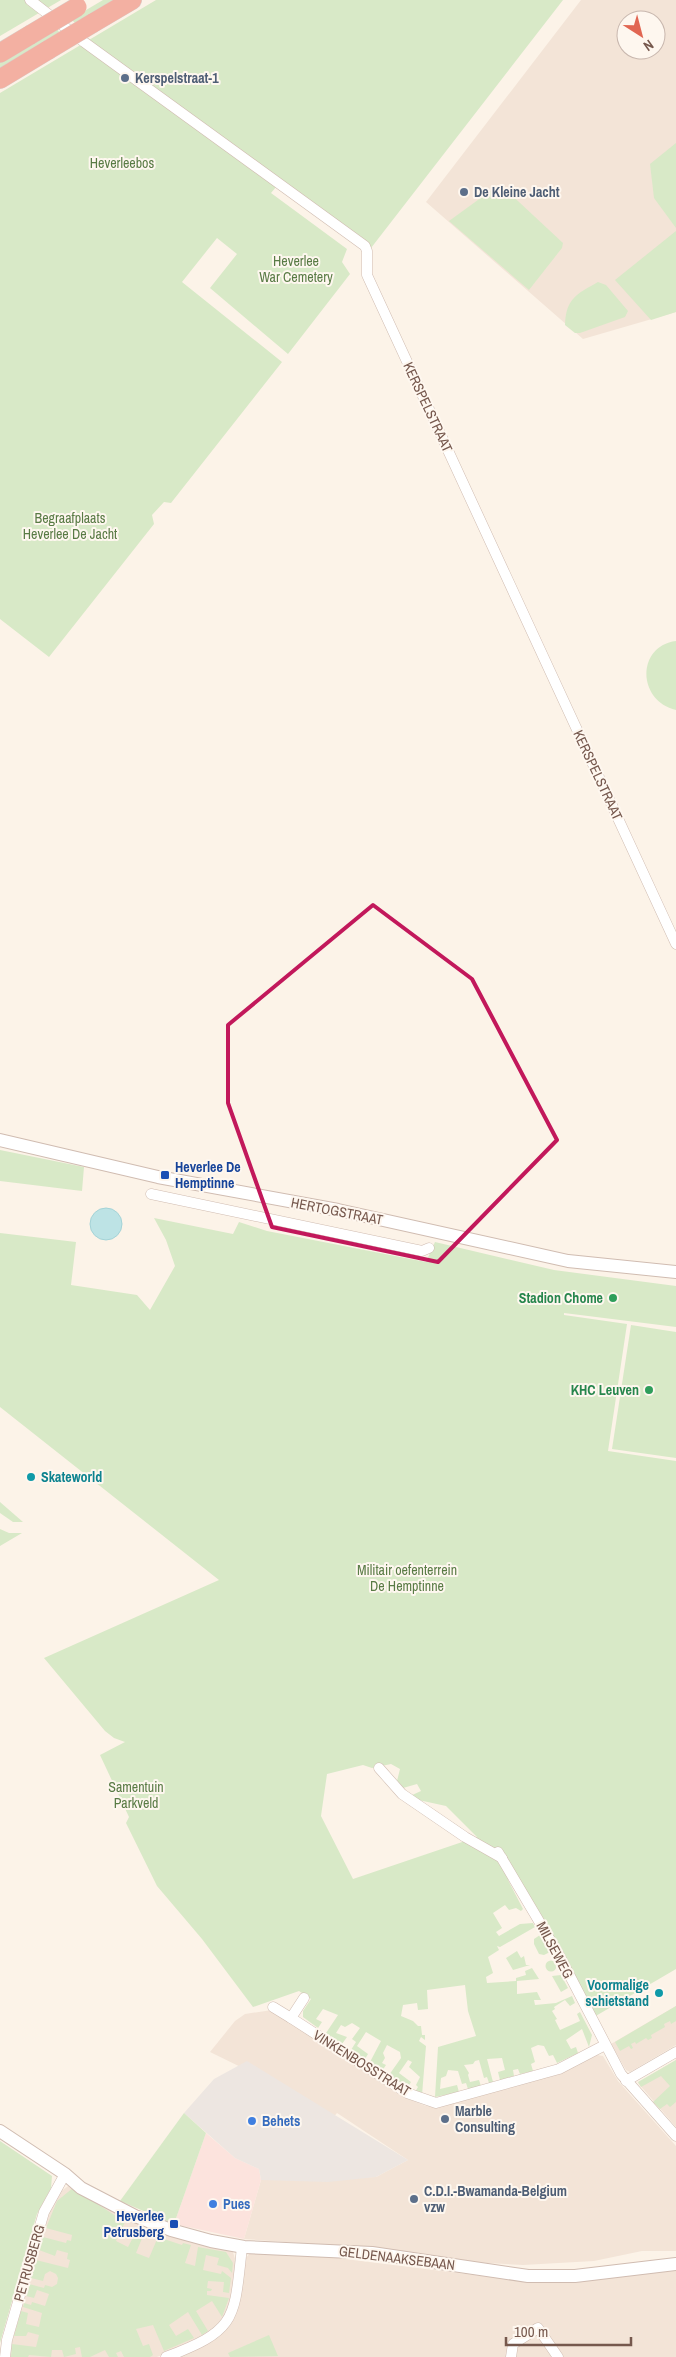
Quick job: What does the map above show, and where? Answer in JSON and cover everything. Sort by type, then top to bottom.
[{"type":"highway","points":[[0,79],[132,0]]},
{"type":"highway","points":[[0,53],[82,3]]},
{"type":"street","name":"KERSPELSTRAAT","points":[[30,0],[84,42],[365,246],[367,252],[367,276],[676,944]]},
{"type":"street","name":"HERTOGSTRAAT","points":[[0,1140],[158,1177],[338,1210],[568,1261],[676,1272]]},
{"type":"street","points":[[150,1194],[422,1251],[429,1248]]},
{"type":"street","name":"MILSEWEG","points":[[379,1768],[402,1794],[465,1837],[501,1855],[559,1955],[604,2045],[626,2081],[676,2136]]},
{"type":"street","points":[[291,2018],[304,1998]]},
{"type":"street","name":"VINKENBOSSTRAAT","points":[[274,2007],[407,2093],[436,2103],[558,2069],[604,2045]]},
{"type":"street","points":[[626,2081],[676,2052]]},
{"type":"street","name":"GELDENAAKSEBAAN","points":[[0,2132],[65,2174],[86,2182],[97,2194],[135,2216],[171,2230],[211,2241],[242,2247],[372,2253],[528,2276],[575,2276],[676,2264]]},
{"type":"street","name":"PETRUSBERG","points":[[5,2357],[7,2340],[44,2212],[65,2174]]},
{"type":"street","points":[[166,2357],[207,2340],[227,2322],[234,2308],[242,2247]]},
{"type":"street","points":[[511,2357],[513,2344],[538,2328],[558,2357]]},
{"type":"highlighted area","points":[[373,905],[472,979],[557,1140],[438,1262],[272,1227],[228,1103],[228,1025]]},
{"type":"shaded area","points":[[581,0],[676,0],[676,312],[583,339],[426,202]]},
{"type":"shaded area","points":[[676,2006],[676,2045],[630,2072],[626,2070],[611,2044]]},
{"type":"shaded area","points":[[272,2010],[408,2099],[426,2106],[439,2107],[597,2055],[603,2056],[618,2081],[676,2146],[676,2251],[642,2251],[594,2261],[523,2265],[470,2262],[395,2250],[244,2239],[261,2180],[376,2177],[408,2160],[337,2113],[333,2118],[292,2092],[210,2052],[235,2021],[245,2014]]},
{"type":"shaded area","points":[[676,2060],[676,2127],[638,2083]]},
{"type":"shaded area","points":[[247,2061],[408,2160],[376,2177],[328,2182],[261,2180],[259,2169],[235,2158],[184,2113],[214,2079]]},
{"type":"shaded area","points":[[206,2133],[235,2158],[259,2169],[261,2180],[244,2239],[174,2224]]},
{"type":"shaded area","points":[[71,2184],[232,2249],[236,2262],[231,2304],[224,2319],[204,2338],[157,2357],[8,2357],[9,2346],[45,2220],[60,2192]]},
{"type":"shaded area","points":[[251,2252],[337,2258],[530,2282],[573,2283],[640,2273],[676,2271],[676,2357],[562,2357],[540,2324],[508,2357],[175,2357],[212,2341],[219,2335],[245,2259]]},
{"type":"shaded area","points":[[534,2334],[542,2336],[556,2357],[515,2357],[517,2345]]},
{"type":"green space","points":[[0,0],[61,0],[0,36]]},
{"type":"green space","points":[[103,0],[116,0],[76,24],[71,19]]},
{"type":"green space","name":"Heverleebos","points":[[156,0],[563,0],[371,248],[281,181],[271,193],[347,249],[342,262],[350,274],[288,354],[210,288],[237,254],[217,238],[182,282],[282,362],[171,503],[164,502],[152,515],[154,524],[49,657],[0,619],[0,93]]},
{"type":"green space","points":[[56,28],[60,33],[0,69],[0,62]]},
{"type":"green space","points":[[676,143],[676,228],[654,198],[650,164]]},
{"type":"green space","points":[[493,189],[505,189],[563,243],[562,248],[529,290],[449,221]]},
{"type":"green space","points":[[676,231],[676,312],[651,320],[615,280]]},
{"type":"green space","points":[[598,282],[606,285],[628,311],[625,317],[580,333],[575,333],[565,325],[570,303],[579,294]]},
{"type":"green space","points":[[676,641],[676,710],[663,705],[654,696],[648,686],[646,674],[648,663],[654,653],[663,645]]},
{"type":"green space","points":[[0,1150],[84,1167],[82,1191],[0,1181]]},
{"type":"green space","name":"Militair oefenterrein De Hemptinne","points":[[154,1218],[233,1234],[239,1222],[267,1231],[426,1262],[435,1242],[554,1270],[676,1286],[676,1327],[564,1313],[564,1315],[627,1324],[608,1451],[676,1461],[676,1969],[594,2017],[514,1877],[508,1880],[523,1909],[521,1911],[516,1908],[509,1910],[505,1905],[493,1913],[502,1928],[496,1932],[499,1936],[520,1924],[533,1923],[535,1927],[500,1947],[497,1946],[499,1950],[488,1957],[493,1973],[486,1977],[487,1983],[516,1981],[516,1978],[526,1975],[525,1971],[532,1968],[539,1979],[517,1981],[517,1994],[537,1992],[541,2000],[534,2000],[535,2005],[556,2003],[572,1996],[575,2003],[570,2006],[565,2000],[554,2007],[555,2009],[552,2011],[557,2019],[555,2020],[560,2030],[580,2021],[577,2014],[580,2012],[592,2035],[589,2047],[582,2029],[566,2040],[571,2049],[576,2047],[578,2053],[557,2063],[553,2055],[549,2056],[544,2046],[538,2045],[531,2048],[535,2062],[531,2064],[533,2071],[520,2074],[518,2069],[513,2070],[514,2076],[500,2080],[498,2072],[505,2070],[502,2058],[487,2059],[493,2082],[489,2083],[487,2077],[484,2078],[479,2060],[475,2061],[473,2064],[464,2065],[469,2073],[470,2082],[479,2080],[481,2086],[468,2089],[466,2083],[462,2084],[458,2071],[448,2070],[446,2076],[441,2078],[440,2089],[457,2085],[459,2092],[435,2097],[438,2047],[476,2036],[468,2011],[465,1985],[427,1990],[428,2009],[418,2010],[417,2003],[403,2005],[401,2016],[421,2026],[422,2035],[425,2035],[425,2040],[421,2037],[419,2041],[426,2046],[422,2095],[415,2092],[420,2077],[409,2067],[412,2062],[408,2060],[399,2073],[411,2082],[408,2087],[389,2075],[401,2058],[400,2052],[387,2045],[383,2053],[385,2058],[382,2063],[386,2065],[382,2071],[370,2062],[381,2041],[366,2032],[357,2046],[368,2054],[365,2059],[351,2050],[356,2042],[352,2039],[360,2028],[352,2023],[345,2027],[341,2025],[336,2033],[347,2037],[342,2044],[326,2033],[338,2015],[323,2009],[316,2019],[322,2022],[318,2028],[303,2017],[303,2011],[311,1999],[299,1991],[253,2007],[202,1939],[157,1886],[126,1823],[129,1817],[100,1755],[125,1742],[114,1738],[105,1731],[44,1658],[219,1580],[0,1407],[0,1233],[76,1242],[71,1285],[137,1295],[150,1310],[175,1266],[166,1240]],"holes":[[[391,1764],[400,1769],[396,1785],[403,1788],[417,1784],[421,1791],[410,1796],[414,1799],[446,1806],[477,1837],[353,1879],[321,1816],[327,1774],[363,1765],[372,1768]]]},
{"type":"green space","name":"KHC Leuven","points":[[631,1325],[676,1332],[676,1458],[612,1449]]},
{"type":"green space","points":[[0,1502],[23,1522],[13,1522],[0,1513]]},
{"type":"green space","points":[[0,1529],[9,1533],[22,1533],[0,1546]]},
{"type":"green space","points":[[540,1935],[550,1952],[544,1955],[539,1954],[534,1944],[534,1939]]},
{"type":"green space","points":[[517,1951],[521,1958],[524,1956],[526,1965],[530,1965],[513,1970],[506,1958]]},
{"type":"green space","points":[[551,1960],[557,1966],[551,1972],[545,1966]]},
{"type":"green space","points":[[561,1975],[568,1988],[561,1992],[552,1976]]},
{"type":"green space","points":[[676,2006],[676,2021],[671,2024],[670,2021],[664,2024],[665,2027],[651,2035],[652,2038],[648,2040],[646,2038],[636,2044],[635,2042],[631,2044],[633,2048],[631,2049],[629,2046],[620,2051],[615,2042]]},
{"type":"green space","points":[[676,2060],[676,2102],[670,2107],[667,2104],[660,2109],[653,2102],[670,2086],[661,2076],[641,2087],[638,2082]]},
{"type":"green space","points":[[184,2113],[206,2133],[174,2224],[120,2201]]},
{"type":"green space","points":[[0,2141],[52,2176],[51,2188],[37,2214],[0,2343]]},
{"type":"green space","points":[[73,2188],[125,2222],[116,2241],[128,2247],[138,2228],[145,2231],[136,2253],[149,2258],[158,2237],[182,2245],[183,2243],[191,2245],[185,2263],[195,2266],[198,2247],[226,2252],[233,2263],[232,2273],[228,2268],[217,2265],[219,2258],[206,2255],[203,2270],[221,2274],[222,2271],[231,2278],[229,2293],[223,2292],[224,2282],[208,2281],[207,2288],[212,2289],[207,2291],[207,2295],[229,2298],[222,2317],[212,2301],[196,2311],[208,2331],[202,2335],[188,2312],[169,2325],[176,2336],[188,2329],[194,2338],[164,2351],[153,2325],[136,2329],[143,2346],[149,2344],[153,2355],[150,2357],[124,2357],[121,2351],[116,2353],[118,2357],[109,2357],[105,2350],[90,2357],[82,2357],[80,2347],[75,2348],[76,2354],[64,2357],[62,2350],[52,2350],[51,2357],[29,2355],[28,2357],[11,2357],[12,2344],[36,2347],[39,2335],[28,2332],[26,2336],[14,2336],[21,2311],[28,2313],[26,2324],[39,2327],[42,2313],[23,2307],[24,2303],[31,2305],[32,2302],[45,2306],[49,2294],[37,2290],[34,2298],[26,2296],[29,2284],[44,2288],[45,2285],[52,2287],[57,2284],[58,2278],[56,2274],[50,2271],[45,2274],[43,2281],[31,2278],[36,2260],[68,2268],[70,2260],[67,2259],[68,2253],[57,2250],[55,2256],[39,2250],[43,2237],[66,2243],[67,2240],[71,2241],[72,2235],[46,2228],[57,2201]]},
{"type":"green space","points":[[269,2335],[278,2356],[230,2357],[228,2353]]},
{"type":"water","points":[[106,1208],[117,1213],[122,1224],[117,1235],[106,1240],[95,1235],[90,1224],[95,1213]]},
{"type":"place","name":"Kerspelstraat-1","points":[[125,78]]},
{"type":"place","name":"De Kleine Jacht","points":[[464,192]]},
{"type":"place","name":"Heverlee De Hemptinne","points":[[165,1175]]},
{"type":"place","name":"Stadion Chome","points":[[613,1298]]},
{"type":"place","name":"KHC Leuven","points":[[649,1390]]},
{"type":"place","name":"Skateworld","points":[[31,1477]]},
{"type":"place","name":"Voormalige schietstand","points":[[659,1993]]},
{"type":"place","name":"Marble Consulting","points":[[445,2119]]},
{"type":"place","name":"Behets","points":[[252,2121]]},
{"type":"place","name":"C.D.I.-Bwamanda-Belgium vzw","points":[[414,2199]]},
{"type":"place","name":"Pues","points":[[213,2204]]},
{"type":"place","name":"Heverlee Petrusberg","points":[[174,2224]]},
{"type":"park label","name":"Heverlee War Cemetery","points":[[296,270]]},
{"type":"park label","name":"Begraafplaats Heverlee De Jacht","points":[[70,526]]},
{"type":"park label","name":"Samentuin Parkveld","points":[[136,1795]]}]
